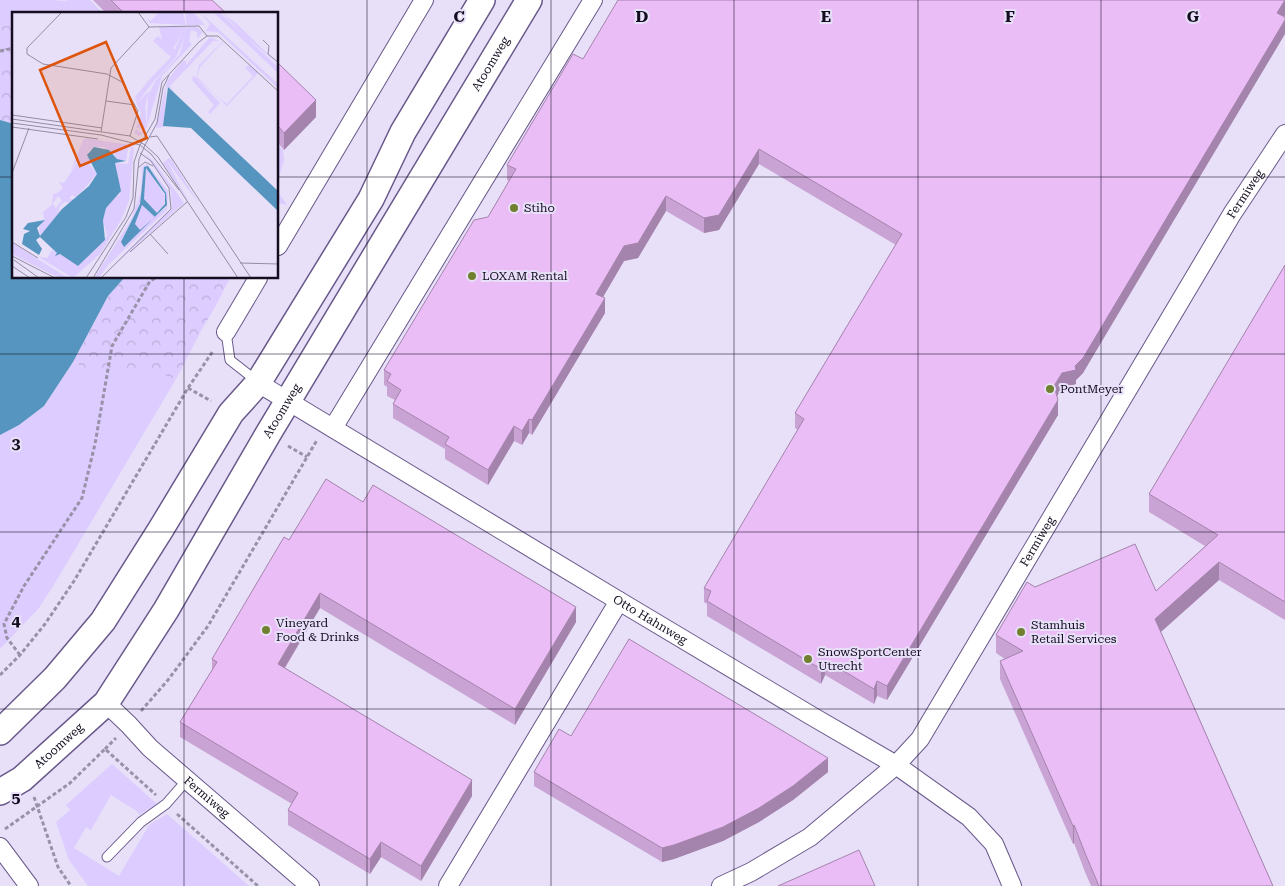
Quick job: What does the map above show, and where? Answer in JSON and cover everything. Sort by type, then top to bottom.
[{"type":"main road","points":[[0,732],[55,678],[103,621],[232,413],[258,383],[371,199],[403,132],[482,0]]},
{"type":"main road","name":"Atoomweg","points":[[0,792],[22,779],[106,703],[166,610],[526,1]]},
{"type":"street","points":[[279,244],[424,0]]},
{"type":"street","points":[[333,428],[593,0]]},
{"type":"street","name":"Fermiweg","points":[[721,886],[751,872],[810,836],[896,765],[920,738],[1232,214],[1285,134]]},
{"type":"street","points":[[226,332],[257,279]]},
{"type":"street","name":"Otto Hahnweg","points":[[258,383],[619,601],[896,765],[969,817],[994,844],[1012,886]]},
{"type":"street","points":[[448,886],[619,601]]},
{"type":"street","name":"Fermiweg","points":[[106,703],[150,748],[310,886]]},
{"type":"street","points":[[0,847],[29,886]]},
{"type":"lane","points":[[226,332],[230,360],[258,383]]},
{"type":"lane","points":[[108,857],[141,822],[166,804],[187,780]]},
{"type":"path","points":[[20,655],[7,638],[4,624],[24,586],[82,498],[95,444],[112,346],[150,281],[154,279]]},
{"type":"path","points":[[0,675],[20,655],[45,624],[74,581],[188,388],[226,332]]},
{"type":"path","points":[[38,806],[58,868],[71,886]]},
{"type":"green space","points":[[0,0],[90,0],[102,12],[12,12],[12,24],[0,27]]},
{"type":"green space","points":[[12,24],[12,123],[0,120],[0,27]]},
{"type":"green space","points":[[279,146],[283,150],[284,160],[279,177]]},
{"type":"green space","points":[[279,193],[287,205],[279,203]]},
{"type":"green space","points":[[123,279],[229,279],[176,379],[150,372],[128,369],[99,375],[73,362],[108,296]]},
{"type":"green space","points":[[73,362],[99,375],[128,369],[150,372],[176,379],[39,608],[0,649],[0,435],[19,425],[44,406]]},
{"type":"green space","points":[[112,764],[157,804],[139,815],[138,812],[111,795],[91,830],[86,827],[74,848],[119,876],[149,825],[167,814],[249,886],[88,886],[69,860],[56,822],[70,810],[66,805]]},
{"type":"water","points":[[0,120],[12,123],[12,279],[123,279],[108,296],[73,362],[44,406],[19,425],[0,435]]},
{"type":"building","points":[[111,0],[212,0],[225,12],[123,12]]},
{"type":"building","points":[[618,0],[1285,0],[1277,13],[1285,17],[1285,20],[1083,358],[1075,366],[1076,370],[1062,373],[1054,386],[1058,400],[887,686],[877,681],[874,689],[825,660],[821,669],[707,601],[711,591],[704,588],[804,419],[795,413],[902,234],[759,149],[719,215],[704,218],[666,196],[638,243],[624,246],[596,294],[605,298],[532,420],[529,419],[522,431],[514,426],[488,470],[445,444],[449,437],[393,404],[401,390],[387,381],[391,374],[384,370],[474,220],[488,217],[516,169],[507,165],[573,54],[583,59]]},
{"type":"building","points":[[279,64],[316,100],[284,133],[279,127]]},
{"type":"building","points":[[1285,265],[1285,602],[1219,562],[1155,619],[1273,886],[1099,886],[1074,825],[1000,661],[1023,651],[996,635],[1027,582],[1035,587],[1135,544],[1156,591],[1218,535],[1149,494]]},
{"type":"building","points":[[326,479],[363,502],[373,485],[576,607],[515,709],[320,593],[278,664],[472,780],[421,866],[381,842],[370,859],[288,810],[298,793],[180,722],[217,662],[212,659],[284,537],[289,540]]},
{"type":"building","points":[[629,639],[828,758],[793,786],[759,808],[723,827],[662,848],[534,772],[559,729],[571,736]]},
{"type":"building","points":[[859,850],[875,886],[778,886]]},
{"type":"place","name":"Stiho","points":[[514,208]]},
{"type":"place","name":"LOXAM Rental","points":[[472,276]]},
{"type":"place","name":"PontMeyer","points":[[1050,389]]},
{"type":"place","name":"Vineyard Food & Drinks","points":[[266,630]]},
{"type":"place","name":"Stamhuis Retail Services","points":[[1021,632]]},
{"type":"place","name":"SnowSportCenter Utrecht","points":[[808,659]]}]
